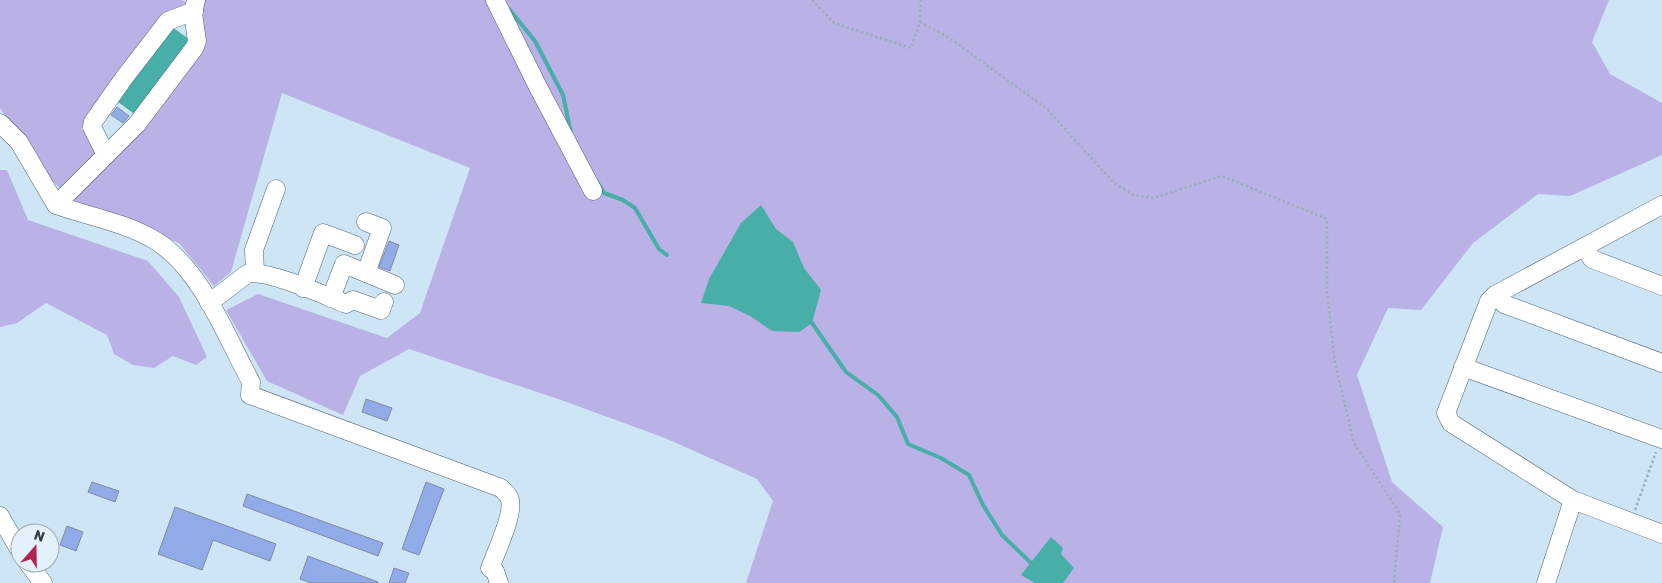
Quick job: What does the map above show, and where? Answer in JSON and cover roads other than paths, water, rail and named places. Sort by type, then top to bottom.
[{"type":"street","points":[[495,0],[593,191]]},
{"type":"street","points":[[56,205],[106,155],[137,124],[195,47],[198,41],[195,5],[168,21],[124,78],[94,122],[92,127],[106,155]]},
{"type":"street","points":[[0,123],[18,142],[56,205],[129,229],[155,240],[174,253],[195,277],[209,303],[251,382],[250,395],[501,488],[509,497],[510,512],[490,568],[495,571],[500,583]]},
{"type":"street","points":[[255,272],[254,250],[276,189]]},
{"type":"street","points":[[1662,206],[1495,295],[1489,301],[1462,367],[1446,413],[1451,423],[1573,500],[1662,534]]},
{"type":"street","points":[[366,222],[382,228],[366,273]]},
{"type":"street","points":[[303,288],[323,233],[355,245]]},
{"type":"street","points":[[1584,247],[1592,259],[1662,286]]},
{"type":"street","points":[[331,298],[344,264],[396,284]]},
{"type":"street","points":[[209,303],[247,274],[255,272],[346,304],[353,300],[381,310],[384,302]]},
{"type":"street","points":[[1495,295],[1504,304],[1662,363]]},
{"type":"street","points":[[1462,367],[1661,439]]},
{"type":"street","points":[[1551,582],[1573,500]]},
{"type":"street","points":[[0,516],[10,534]]},
{"type":"waterway","points":[[509,9],[535,41],[563,95],[571,133]]},
{"type":"waterway","points":[[596,180],[604,193],[623,200],[635,208],[659,249],[667,255]]},
{"type":"waterway","points":[[812,323],[846,372],[878,395],[897,417],[908,444],[941,458],[969,475],[983,505],[1002,535],[1031,563]]}]
